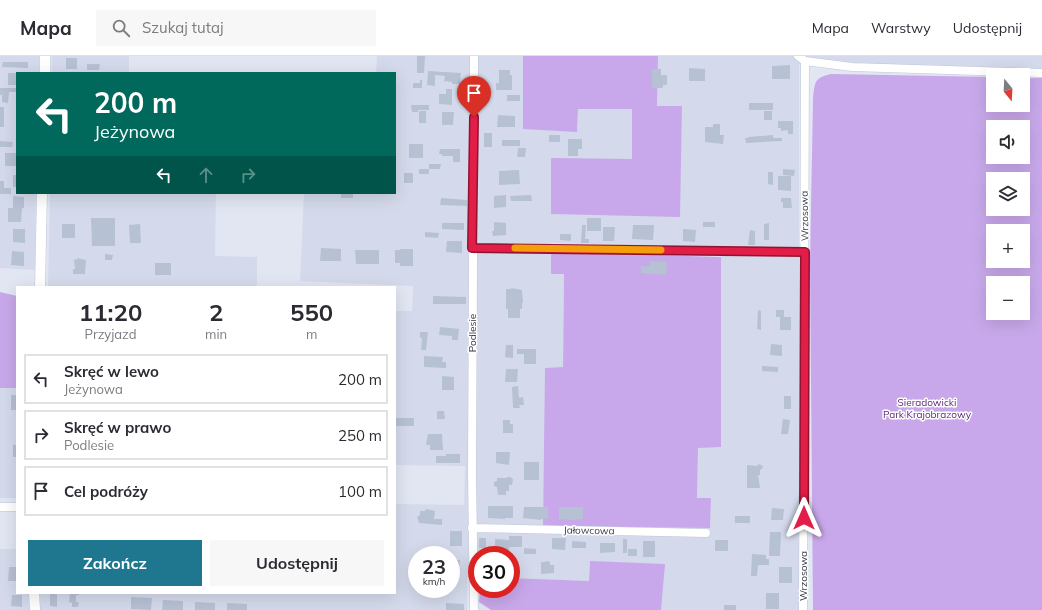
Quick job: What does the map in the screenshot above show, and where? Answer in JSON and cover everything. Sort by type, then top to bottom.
[{"type":"street","points":[[45,56],[45,72]]},
{"type":"street","name":"Podlesie","points":[[474,56],[472,248],[472,528],[474,610]]},
{"type":"street","name":"Wrzosowa","points":[[803,610],[805,252],[802,59],[852,67],[1042,73]]},
{"type":"street","points":[[40,286],[42,194]]},
{"type":"street","points":[[472,248],[805,252]]},
{"type":"street","points":[[0,506],[16,507]]},
{"type":"street","name":"Jałowcowa","points":[[472,528],[706,532]]},
{"type":"street","points":[[34,594],[35,610]]},
{"type":"shaded area","points":[[0,56],[39,56],[39,72],[16,72],[16,194],[36,194],[35,270],[0,268]]},
{"type":"shaded area","points":[[52,56],[129,56],[129,72],[52,72]]},
{"type":"shaded area","points":[[377,56],[523,56],[523,129],[577,131],[578,109],[632,109],[633,159],[679,217],[682,107],[657,106],[658,56],[1042,56],[1042,69],[799,64],[799,610],[639,610],[590,561],[589,581],[520,578],[520,546],[468,546],[467,610],[0,610],[0,549],[16,549],[16,594],[396,594],[396,504],[464,505],[465,466],[396,465],[396,311],[412,311],[413,286],[300,281],[304,194],[396,194],[396,72],[376,72]],"holes":[[[551,243],[721,247],[721,447],[698,447],[697,498],[711,498],[710,527],[543,526],[546,369],[563,367],[564,274],[551,274]]]},
{"type":"shaded area","points":[[50,194],[216,194],[215,256],[257,257],[257,286],[48,286]]},
{"type":"shaded area","points":[[0,388],[16,388],[16,498],[0,498]]},
{"type":"green space","points":[[523,56],[658,56],[657,106],[682,106],[680,217],[551,214],[551,158],[632,159],[632,109],[578,109],[577,132],[523,129]]},
{"type":"green space","name":"Sieradowicki Park Krajobrazowy","points":[[831,74],[986,77],[986,112],[1030,112],[1030,78],[1042,78],[1042,610],[813,610],[810,262],[813,98],[815,84],[821,77]]},
{"type":"green space","points":[[551,252],[721,257],[721,447],[698,448],[697,498],[711,498],[710,528],[543,526],[545,368],[563,367],[564,274],[551,274]]},
{"type":"green space","points":[[0,292],[16,296],[16,388],[0,388]]},
{"type":"green space","points":[[590,561],[665,564],[661,610],[491,610],[479,602],[479,598],[520,598],[520,578],[589,581]]},
{"type":"building","points":[[417,56],[425,56],[424,73],[417,73]]},
{"type":"building","points":[[66,58],[77,58],[77,69],[66,69]]},
{"type":"building","points":[[3,62],[28,62],[28,68],[2,67]]},
{"type":"building","points":[[87,64],[100,64],[99,70],[87,70]]},
{"type":"building","points":[[790,65],[790,79],[772,79],[772,66]]},
{"type":"building","points":[[689,68],[705,69],[705,81],[689,81]]},
{"type":"building","points":[[652,69],[661,69],[661,75],[667,75],[667,85],[663,85],[663,88],[652,88]]},
{"type":"building","points":[[499,70],[510,70],[510,75],[512,75],[512,90],[496,90],[496,83],[499,83]]},
{"type":"building","points":[[428,71],[461,73],[460,84],[452,84],[452,82],[444,81],[445,76],[435,75],[435,86],[427,85]]},
{"type":"building","points":[[8,73],[16,73],[16,85],[8,85]]},
{"type":"building","points":[[420,80],[422,80],[422,88],[413,88],[413,83],[420,83]]},
{"type":"building","points":[[0,88],[16,88],[16,92],[9,92],[8,103],[2,102],[2,95],[0,95]]},
{"type":"building","points":[[446,89],[452,89],[452,105],[439,104],[439,94],[446,94]]},
{"type":"building","points":[[507,95],[520,95],[520,101],[507,101]]},
{"type":"building","points":[[749,103],[773,103],[773,110],[749,110]]},
{"type":"building","points":[[411,105],[429,105],[429,110],[418,110],[418,112],[412,112]]},
{"type":"building","points":[[0,107],[4,107],[4,127],[0,127]]},
{"type":"building","points":[[419,111],[426,111],[426,123],[419,123]]},
{"type":"building","points":[[764,111],[772,111],[772,120],[764,120]]},
{"type":"building","points":[[442,112],[454,112],[453,125],[442,125]]},
{"type":"building","points":[[498,115],[515,116],[515,127],[497,127]]},
{"type":"building","points":[[778,121],[793,121],[793,134],[788,134],[788,130],[781,131],[781,128],[778,128]]},
{"type":"building","points":[[713,124],[720,124],[720,135],[724,135],[723,144],[705,142],[705,127],[713,127]]},
{"type":"building","points":[[484,133],[492,133],[492,147],[484,147]]},
{"type":"building","points":[[549,135],[560,135],[560,142],[549,142]]},
{"type":"building","points":[[773,135],[773,138],[782,138],[782,141],[746,143],[745,138],[748,137]]},
{"type":"building","points":[[568,139],[582,139],[582,149],[578,149],[578,156],[568,156]]},
{"type":"building","points":[[502,140],[520,140],[520,146],[502,146]]},
{"type":"building","points":[[0,141],[13,142],[12,147],[0,147]]},
{"type":"building","points":[[409,144],[423,144],[423,158],[409,158]]},
{"type":"building","points":[[518,148],[526,148],[525,157],[517,157]]},
{"type":"building","points":[[440,149],[460,149],[460,162],[453,162],[453,156],[442,156],[442,154],[439,154]]},
{"type":"building","points":[[5,153],[16,153],[16,166],[5,166]]},
{"type":"building","points":[[429,164],[441,164],[440,169],[429,169]]},
{"type":"building","points":[[419,169],[429,169],[429,174],[419,174]]},
{"type":"building","points":[[783,169],[795,170],[794,176],[783,175]]},
{"type":"building","points":[[519,170],[520,184],[499,185],[499,171]]},
{"type":"building","points":[[768,172],[773,172],[773,185],[768,184]]},
{"type":"building","points":[[404,173],[413,173],[413,183],[404,183]]},
{"type":"building","points":[[13,175],[16,175],[16,187],[13,187]]},
{"type":"building","points":[[778,176],[791,176],[791,191],[778,190]]},
{"type":"building","points":[[0,181],[4,181],[4,188],[11,188],[11,194],[0,194]]},
{"type":"building","points":[[341,194],[353,194],[353,198],[341,198]]},
{"type":"building","points":[[506,195],[506,207],[494,208],[494,196]]},
{"type":"building","points":[[531,195],[532,201],[511,201],[510,196]]},
{"type":"building","points":[[13,196],[24,197],[24,208],[22,208],[21,222],[8,222],[8,208],[13,208]]},
{"type":"building","points":[[441,198],[467,200],[467,206],[440,205]]},
{"type":"building","points":[[781,198],[791,198],[792,208],[783,208]]},
{"type":"building","points":[[91,218],[115,218],[115,246],[92,246]]},
{"type":"building","points":[[587,218],[601,218],[601,231],[587,231]]},
{"type":"building","points":[[494,222],[506,223],[506,235],[493,236],[492,231],[494,231]]},
{"type":"building","points":[[703,222],[715,222],[715,227],[703,227]]},
{"type":"building","points":[[442,223],[464,223],[464,230],[442,229]]},
{"type":"building","points":[[769,223],[769,240],[764,240],[764,224]]},
{"type":"building","points":[[62,224],[75,224],[75,238],[62,238]]},
{"type":"building","points":[[140,224],[141,243],[130,243],[129,225]]},
{"type":"building","points":[[582,225],[586,225],[585,239],[589,239],[589,243],[581,243]]},
{"type":"building","points":[[633,225],[654,225],[653,240],[632,239]]},
{"type":"building","points":[[603,227],[615,227],[614,241],[603,241]]},
{"type":"building","points":[[13,229],[25,229],[25,243],[13,242]]},
{"type":"building","points":[[683,229],[696,230],[695,242],[683,241]]},
{"type":"building","points":[[750,230],[755,231],[755,245],[748,245]]},
{"type":"building","points":[[425,232],[439,233],[438,238],[425,237]]},
{"type":"building","points":[[560,234],[571,234],[571,241],[560,240]]},
{"type":"building","points":[[447,241],[462,241],[462,253],[446,252]]},
{"type":"building","points":[[321,248],[341,249],[341,261],[320,261]]},
{"type":"building","points":[[413,249],[413,266],[400,266],[400,263],[395,263],[395,250]]},
{"type":"building","points":[[355,250],[379,250],[379,264],[356,264]]},
{"type":"building","points":[[12,251],[24,252],[24,266],[11,265]]},
{"type":"building","points":[[105,254],[113,255],[112,260],[105,260]]},
{"type":"building","points":[[77,258],[86,260],[85,274],[73,274],[73,269],[75,269],[74,259],[77,260]]},
{"type":"building","points":[[650,261],[667,262],[666,275],[641,273],[641,266],[650,266]]},
{"type":"building","points":[[155,263],[171,263],[171,275],[155,275]]},
{"type":"building","points":[[511,288],[522,290],[523,303],[522,309],[520,309],[520,318],[508,318],[508,309],[506,309],[506,289]]},
{"type":"building","points":[[433,296],[466,297],[466,304],[433,304]]},
{"type":"building","points":[[758,310],[761,311],[761,330],[757,329]]},
{"type":"building","points":[[776,310],[784,310],[784,317],[791,317],[791,330],[780,330],[780,317],[776,317]]},
{"type":"building","points":[[440,327],[459,329],[458,340],[452,340],[452,336],[439,335]]},
{"type":"building","points":[[420,332],[428,332],[426,350],[421,350],[422,338],[420,338]]},
{"type":"building","points":[[771,344],[782,345],[782,356],[770,355]]},
{"type":"building","points":[[506,345],[513,345],[513,358],[505,357]]},
{"type":"building","points":[[517,349],[536,349],[536,364],[524,364],[524,354],[517,354]]},
{"type":"building","points":[[424,356],[443,357],[442,362],[446,362],[446,368],[424,367]]},
{"type":"building","points":[[762,366],[778,367],[778,372],[762,371]]},
{"type":"building","points":[[506,369],[518,369],[517,382],[505,382]]},
{"type":"building","points":[[442,376],[454,377],[454,390],[442,390]]},
{"type":"building","points":[[518,386],[519,398],[523,397],[524,405],[519,405],[520,408],[513,408],[512,387]]},
{"type":"building","points":[[11,395],[16,395],[16,410],[11,410]]},
{"type":"building","points":[[784,396],[791,396],[791,409],[784,409]]},
{"type":"building","points":[[437,411],[444,411],[445,419],[437,419]]},
{"type":"building","points":[[396,418],[414,418],[414,426],[396,426]]},
{"type":"building","points":[[783,419],[790,420],[788,434],[781,434]]},
{"type":"building","points":[[503,420],[510,420],[510,424],[513,424],[513,433],[503,433]]},
{"type":"building","points":[[428,434],[442,434],[443,450],[430,450],[430,445],[426,444]]},
{"type":"building","points":[[13,445],[16,445],[16,457],[13,457]]},
{"type":"building","points":[[496,452],[510,452],[509,465],[496,463]]},
{"type":"building","points":[[446,454],[460,454],[460,463],[436,463],[436,456],[446,456]]},
{"type":"building","points":[[524,462],[539,462],[539,480],[524,480]]},
{"type":"building","points":[[759,464],[763,466],[760,470],[760,475],[758,475],[760,488],[747,488],[747,465],[757,466]]},
{"type":"building","points":[[508,477],[513,479],[512,485],[509,485],[509,491],[506,491],[506,495],[498,495],[497,487],[494,486],[494,482],[497,481],[497,478]]},
{"type":"building","points":[[488,506],[513,506],[513,518],[488,518]]},
{"type":"building","points":[[524,507],[548,507],[548,519],[541,520],[523,518]]},
{"type":"building","points":[[559,507],[583,507],[583,519],[559,519]]},
{"type":"building","points":[[772,508],[784,509],[783,520],[771,520]]},
{"type":"building","points":[[426,509],[435,511],[434,519],[442,519],[442,525],[419,523],[417,517],[420,515],[420,511],[425,511]]},
{"type":"building","points":[[735,516],[750,516],[750,523],[735,523]]},
{"type":"building","points":[[450,531],[462,531],[462,546],[450,546]]},
{"type":"building","points":[[770,532],[781,532],[780,556],[769,556]]},
{"type":"building","points":[[509,536],[522,536],[522,547],[495,546],[495,539],[509,540]]},
{"type":"building","points":[[479,538],[486,538],[486,546],[479,546]]},
{"type":"building","points":[[552,538],[566,538],[565,550],[552,549]]},
{"type":"building","points":[[623,539],[627,539],[627,553],[623,553]]},
{"type":"building","points":[[715,540],[728,540],[728,551],[715,551]]},
{"type":"building","points":[[572,541],[586,542],[586,548],[572,548]]},
{"type":"building","points":[[643,541],[655,541],[655,557],[643,557]]},
{"type":"building","points":[[600,543],[615,543],[615,552],[600,553]]},
{"type":"building","points":[[524,548],[536,549],[536,554],[524,554]]},
{"type":"building","points":[[628,549],[637,549],[637,556],[628,556]]},
{"type":"building","points":[[752,554],[766,555],[766,559],[769,559],[769,565],[758,565],[757,576],[751,576]]},
{"type":"building","points":[[541,562],[550,562],[550,565],[554,565],[554,573],[541,574]]},
{"type":"building","points":[[9,567],[16,567],[16,581],[8,581]]},
{"type":"building","points":[[779,567],[792,567],[792,583],[779,583]]},
{"type":"building","points":[[766,593],[779,593],[779,609],[766,609]]},
{"type":"building","points":[[50,594],[57,594],[57,607],[50,606]]},
{"type":"building","points":[[70,594],[79,594],[76,595],[76,602],[79,602],[78,607],[72,607],[72,603],[69,602]]},
{"type":"building","points":[[12,595],[22,595],[22,607],[11,606]]},
{"type":"building","points":[[131,597],[152,598],[151,610],[131,609]]},
{"type":"building","points":[[163,600],[183,601],[183,610],[162,610]]},
{"type":"building","points":[[195,602],[215,603],[215,610],[195,610]]},
{"type":"building","points":[[227,603],[247,604],[247,610],[227,610]]},
{"type":"building","points":[[446,603],[464,604],[464,610],[446,610]]},
{"type":"building","points":[[724,605],[736,605],[736,610],[724,610]]},
{"type":"slow traffic","points":[[515,248],[661,250]]},
{"type":"route","points":[[474,117],[472,248],[805,252],[804,518]]}]
